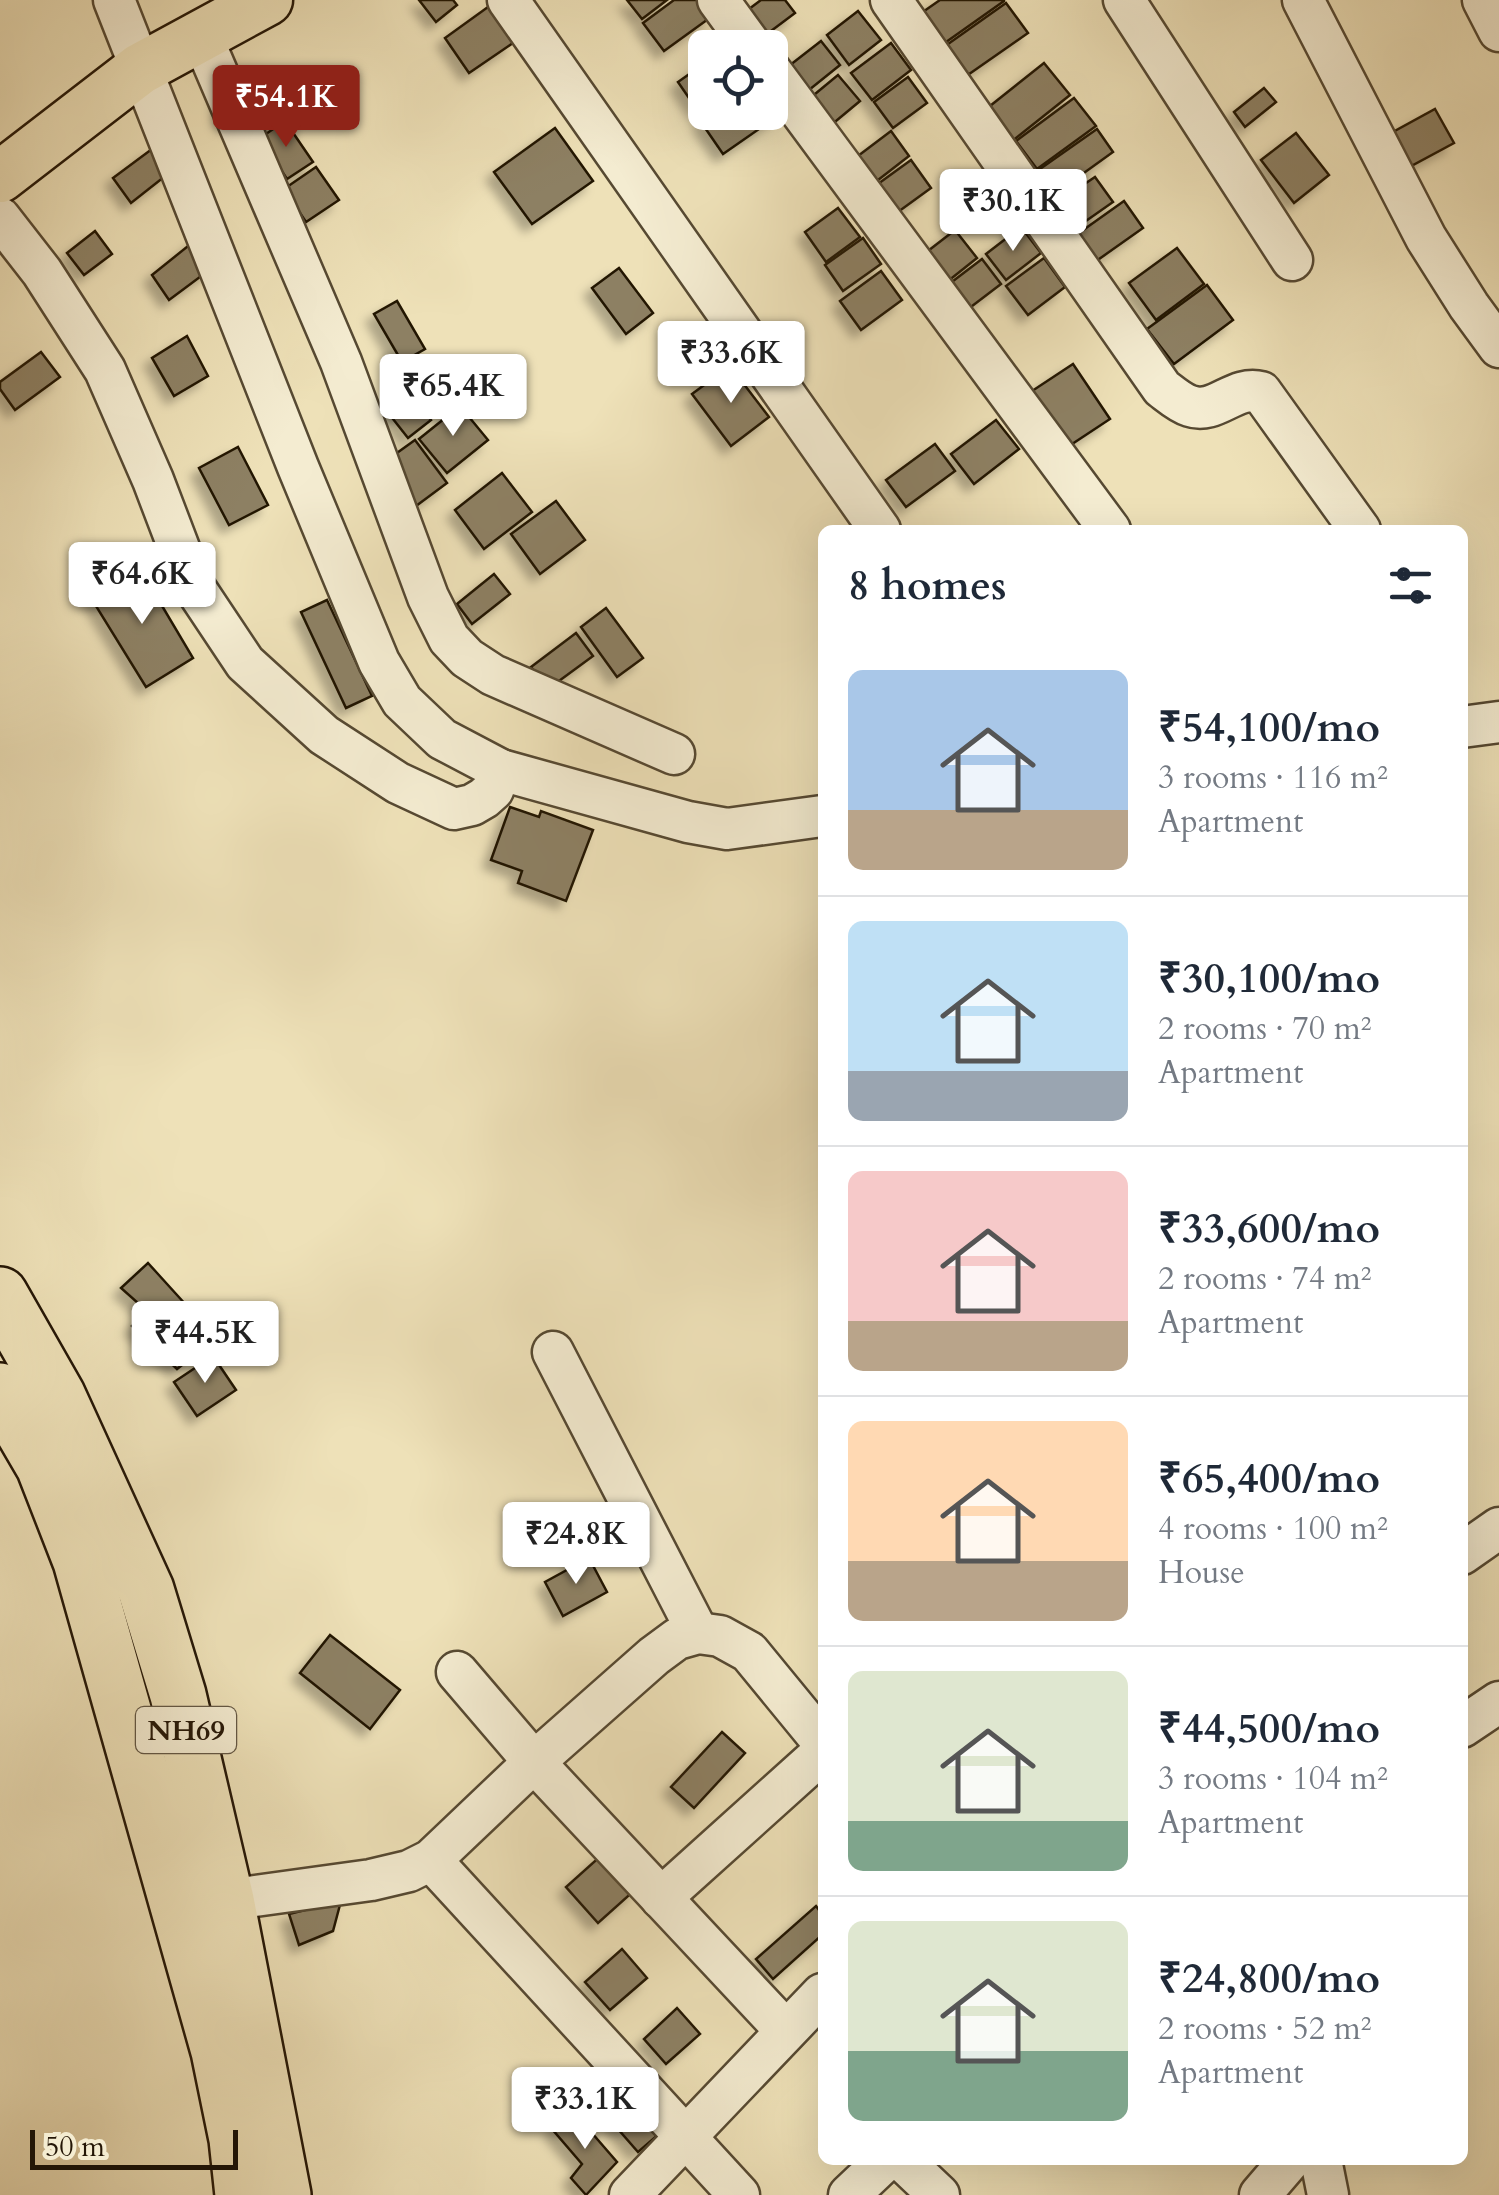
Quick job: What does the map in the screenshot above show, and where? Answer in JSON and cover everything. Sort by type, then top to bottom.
[{"type":"highway","name":"NH69","points":[[0,1295],[57,1395],[80,1561],[219,2052],[237,2139],[243,2195]]},
{"type":"highway","name":"NH69","points":[[0,1391],[63,1457],[146,1590],[178,1695],[226,1900],[284,2195]]},
{"type":"main road","points":[[0,177],[168,54],[267,0]]},
{"type":"street","points":[[114,0],[168,54],[341,362],[428,597],[449,639],[467,658],[493,675],[674,754]]},
{"type":"street","points":[[508,0],[876,525]]},
{"type":"street","points":[[718,0],[740,30]]},
{"type":"street","points":[[891,0],[1162,388],[1188,406],[1205,408],[1248,389],[1261,392],[1356,525]]},
{"type":"street","points":[[1124,0],[1292,260]]},
{"type":"street","points":[[1304,0],[1426,238],[1499,347]]},
{"type":"street","points":[[1483,0],[1499,31]]},
{"type":"street","points":[[168,54],[298,467],[379,662],[402,700],[442,739],[501,770],[688,822],[727,828],[818,817]]},
{"type":"street","points":[[788,94],[1106,525]]},
{"type":"street","points":[[0,218],[42,272],[105,370],[194,585],[246,663],[324,735],[398,783],[454,809],[472,806],[484,798],[493,790],[501,770]]},
{"type":"street","points":[[1468,726],[1499,722]]},
{"type":"street","points":[[554,1352],[698,1633]]},
{"type":"street","points":[[1468,1550],[1499,1528]]},
{"type":"street","points":[[226,1900],[371,1880],[409,1871],[431,1860],[534,1762],[676,1639],[698,1633],[720,1636],[749,1652],[818,1736]]},
{"type":"street","points":[[457,1672],[534,1762],[786,2030]]},
{"type":"street","points":[[1468,1724],[1499,1702]]},
{"type":"street","points":[[661,1898],[818,1756]]},
{"type":"street","points":[[431,1860],[739,2195]]},
{"type":"street","points":[[630,2195],[818,1998]]},
{"type":"street","points":[[849,2195],[881,2165]]},
{"type":"street","points":[[907,2165],[939,2195]]},
{"type":"street","points":[[1260,2195],[1286,2165]]},
{"type":"street","points":[[1322,2165],[1328,2195]]},
{"type":"building","points":[[419,0],[453,0],[457,5],[436,22]]},
{"type":"building","points":[[627,0],[667,0],[642,19]]},
{"type":"building","points":[[674,0],[699,0],[711,17],[664,51],[643,23]]},
{"type":"building","points":[[761,0],[785,0],[795,13],[772,30],[758,30],[745,12]]},
{"type":"building","points":[[940,0],[1004,1],[939,47],[917,16]]},
{"type":"building","points":[[1006,3],[1028,33],[962,79],[941,49]]},
{"type":"building","points":[[488,7],[513,43],[469,73],[445,38]]},
{"type":"building","points":[[858,11],[881,40],[849,65],[827,35]]},
{"type":"building","points":[[821,41],[840,65],[804,94],[788,73],[788,67]]},
{"type":"building","points":[[891,43],[911,70],[872,100],[851,73]]},
{"type":"building","points":[[1044,63],[1070,95],[1011,142],[985,110]]},
{"type":"building","points":[[688,75],[688,97],[678,82]]},
{"type":"building","points":[[838,75],[860,101],[830,126],[809,99]]},
{"type":"building","points":[[908,77],[927,103],[893,128],[874,102]]},
{"type":"building","points":[[257,78],[285,116],[268,127],[241,90]]},
{"type":"building","points":[[1264,88],[1276,102],[1245,127],[1234,112]]},
{"type":"building","points":[[1074,98],[1096,126],[1037,169],[1016,141]]},
{"type":"building","points":[[1435,109],[1454,143],[1400,172],[1382,138]]},
{"type":"building","points":[[285,121],[313,162],[287,179],[260,138]]},
{"type":"building","points":[[555,128],[593,181],[532,224],[494,172]]},
{"type":"building","points":[[1097,129],[1113,152],[1056,193],[1040,169]]},
{"type":"building","points":[[706,130],[758,130],[723,154]]},
{"type":"building","points":[[891,131],[909,156],[869,187],[850,162]]},
{"type":"building","points":[[1296,133],[1329,175],[1294,203],[1261,160]]},
{"type":"building","points":[[152,149],[169,173],[131,203],[113,178]]},
{"type":"building","points":[[911,160],[931,188],[891,217],[871,189]]},
{"type":"building","points":[[316,167],[339,200],[306,222],[284,189]]},
{"type":"building","points":[[1095,177],[1113,202],[1073,230],[1055,204]]},
{"type":"building","points":[[1124,201],[1143,228],[1092,264],[1072,238]]},
{"type":"building","points":[[838,208],[860,237],[826,262],[805,232]]},
{"type":"building","points":[[1021,227],[1041,253],[1006,280],[986,254]]},
{"type":"building","points":[[955,230],[977,258],[938,289],[915,261]]},
{"type":"building","points":[[95,231],[112,254],[84,275],[67,253]]},
{"type":"building","points":[[198,238],[216,265],[169,300],[152,275]]},
{"type":"building","points":[[863,238],[881,264],[843,291],[825,265]]},
{"type":"building","points":[[1177,248],[1204,284],[1156,320],[1129,283]]},
{"type":"building","points":[[1044,258],[1065,287],[1028,315],[1006,286]]},
{"type":"building","points":[[982,259],[1001,284],[959,316],[940,291]]},
{"type":"building","points":[[619,268],[653,313],[626,334],[592,288]]},
{"type":"building","points":[[881,271],[902,300],[861,330],[840,301]]},
{"type":"building","points":[[1207,285],[1233,320],[1174,364],[1147,329]]},
{"type":"building","points":[[397,301],[425,349],[402,362],[374,314]]},
{"type":"building","points":[[187,336],[208,376],[174,396],[152,358]]},
{"type":"building","points":[[41,352],[60,377],[15,410],[0,389],[0,382]]},
{"type":"building","points":[[1073,364],[1110,419],[1066,448],[1029,393]]},
{"type":"building","points":[[730,366],[769,417],[731,446],[692,394]]},
{"type":"building","points":[[405,387],[431,420],[408,438],[382,405]]},
{"type":"building","points":[[460,406],[488,440],[447,473],[419,439]]},
{"type":"building","points":[[996,420],[1019,449],[974,484],[951,454]]},
{"type":"building","points":[[415,440],[447,483],[416,506],[383,463]]},
{"type":"building","points":[[935,444],[955,471],[906,507],[886,480]]},
{"type":"building","points":[[238,447],[268,505],[229,525],[199,468]]},
{"type":"building","points":[[502,473],[532,512],[484,549],[455,510]]},
{"type":"building","points":[[556,501],[585,540],[540,574],[511,534]]},
{"type":"building","points":[[139,567],[193,658],[146,687],[91,598]]},
{"type":"building","points":[[494,574],[510,594],[472,624],[457,604]]},
{"type":"building","points":[[327,600],[372,696],[346,708],[301,612]]},
{"type":"building","points":[[606,608],[643,658],[617,677],[581,627]]},
{"type":"building","points":[[576,633],[593,656],[548,689],[531,667]]},
{"type":"building","points":[[510,807],[539,817],[541,811],[593,830],[566,901],[518,883],[522,871],[491,860]]},
{"type":"building","points":[[148,1263],[216,1338],[177,1369],[132,1326],[147,1311],[121,1288]]},
{"type":"building","points":[[213,1356],[236,1390],[197,1416],[174,1382]]},
{"type":"building","points":[[589,1558],[607,1592],[563,1616],[545,1582]]},
{"type":"building","points":[[330,1635],[400,1690],[370,1729],[300,1673]]},
{"type":"building","points":[[722,1732],[745,1753],[694,1808],[671,1787]]},
{"type":"building","points":[[604,1853],[636,1889],[598,1923],[566,1887]]},
{"type":"building","points":[[341,1901],[333,1931],[299,1945],[289,1914]]},
{"type":"building","points":[[816,1906],[818,1939],[773,1979],[756,1959]]},
{"type":"building","points":[[622,1949],[647,1978],[610,2010],[585,1982]]},
{"type":"building","points":[[677,2008],[700,2034],[666,2064],[644,2039]]},
{"type":"building","points":[[638,2096],[666,2128],[638,2152],[611,2121]]},
{"type":"building","points":[[572,2110],[617,2162],[586,2195],[571,2178],[582,2164],[552,2129]]}]
